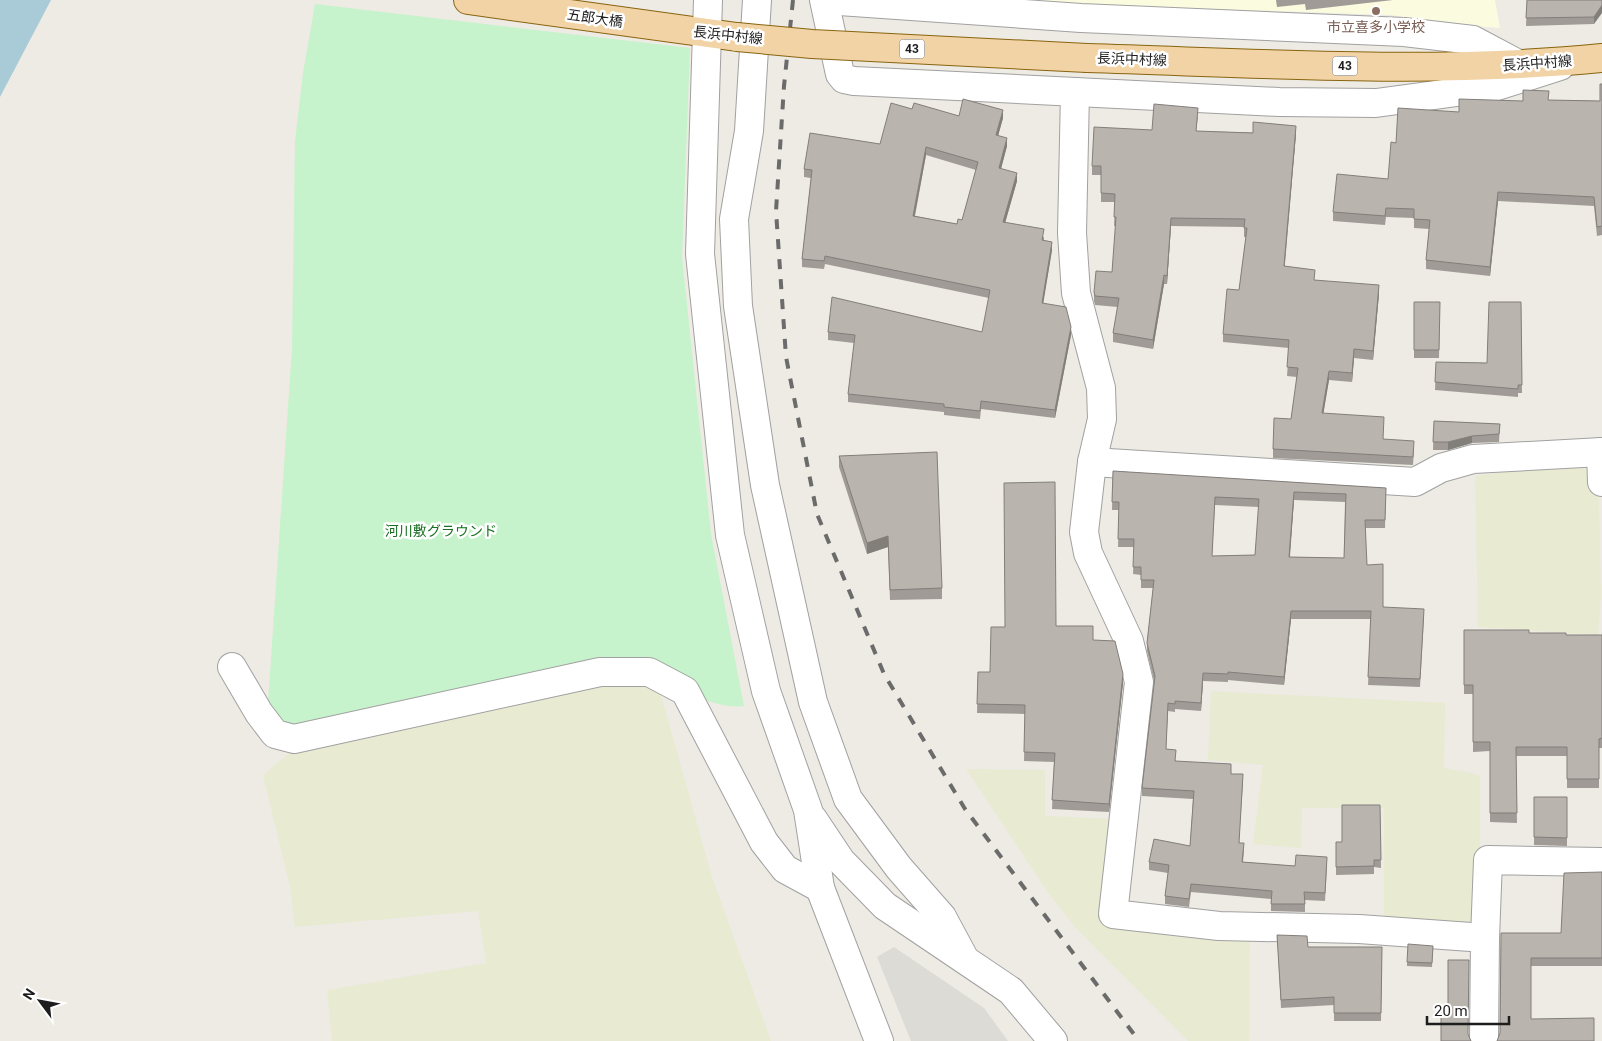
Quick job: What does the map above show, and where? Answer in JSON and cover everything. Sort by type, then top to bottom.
[{"type":"main road","name":"五郎大橋","points":[[468,0],[663,28]]},
{"type":"main road","name":"長浜中村線","points":[[663,28],[812,44],[1087,58],[1390,67],[1522,66],[1602,58]]},
{"type":"street","points":[[708,0],[700,254],[730,535],[766,691],[808,810],[820,888],[879,1041]]},
{"type":"street","points":[[757,0],[749,131],[734,219],[738,306],[767,495],[813,702],[848,799],[899,868],[942,917],[963,956]]},
{"type":"street","points":[[1522,66],[1473,40],[1385,31],[1081,18],[825,0],[840,74],[844,79],[1279,102],[1376,103],[1494,87],[1574,61]]},
{"type":"street","points":[[1376,103],[1388,85],[1392,48],[1385,31]]},
{"type":"street","points":[[1075,92],[1072,233],[1076,292],[1102,388],[1102,419],[1092,462],[1084,532],[1088,553],[1130,641],[1139,682],[1113,914],[1218,926],[1359,929],[1485,938]]},
{"type":"street","points":[[1092,462],[1415,482],[1440,468],[1474,459],[1602,452],[1602,482]]},
{"type":"street","points":[[232,667],[259,713],[276,734],[294,739],[600,672],[649,672],[685,691],[764,842],[784,869],[820,888]]},
{"type":"street","points":[[808,810],[841,861],[885,906],[963,956],[1011,991],[1053,1041]]},
{"type":"street","points":[[1484,1041],[1488,860],[1602,862]]},
{"type":"shaded area","name":"市立喜多小学校","points":[[999,0],[1495,0],[1500,28],[1437,23],[1391,15]]},
{"type":"shaded area","points":[[1598,460],[1601,595],[1598,635],[1478,627],[1475,476]]},
{"type":"shaded area","points":[[601,682],[646,682],[660,692],[712,877],[771,1041],[332,1041],[327,990],[486,963],[478,911],[295,927],[290,887],[263,775],[294,749]]},
{"type":"shaded area","points":[[1211,691],[1445,703],[1444,768],[1480,776],[1477,931],[1384,921],[1384,808],[1302,808],[1301,848],[1253,844],[1263,765],[1208,760]]},
{"type":"shaded area","points":[[966,769],[1045,770],[1045,816],[1116,819],[1107,921],[1250,932],[1249,1041],[1188,1041],[1075,927],[1049,894]]},
{"type":"shaded area","points":[[894,947],[984,1008],[1008,1041],[911,1041],[877,957]]},
{"type":"green space","name":"河川敷グラウンド","points":[[315,4],[690,48],[682,257],[711,534],[744,706],[732,706],[708,701],[649,672],[291,727],[277,718],[268,703],[292,348],[295,141],[303,73]]},
{"type":"water","points":[[0,0],[51,0],[0,97]]},
{"type":"building","points":[[1527,0],[1602,0],[1602,5],[1594,17],[1526,18]]},
{"type":"building","points":[[1600,84],[1602,84],[1602,226],[1597,227],[1594,197],[1498,192],[1490,267],[1426,260],[1430,220],[1414,219],[1414,209],[1386,208],[1385,216],[1333,212],[1337,174],[1388,179],[1391,142],[1396,143],[1398,108],[1459,112],[1459,99],[1523,101],[1523,90],[1549,91],[1548,100],[1600,101]]},
{"type":"building","points":[[963,99],[1003,110],[996,135],[1007,138],[999,168],[1017,173],[1003,222],[1044,229],[1042,240],[1052,242],[1042,303],[1066,307],[1071,327],[1055,410],[981,401],[980,411],[944,407],[944,404],[848,394],[855,335],[828,332],[832,297],[982,332],[990,290],[825,256],[824,261],[802,259],[812,170],[804,169],[810,133],[880,144],[891,103],[912,109],[914,103],[959,116]],"holes":[[[926,147],[978,162],[962,220],[958,219],[957,224],[913,216]]]},
{"type":"building","points":[[1154,104],[1198,108],[1196,131],[1253,133],[1253,122],[1296,126],[1284,266],[1315,270],[1314,280],[1379,285],[1373,351],[1354,349],[1352,373],[1329,371],[1322,413],[1384,417],[1383,439],[1414,441],[1413,457],[1273,449],[1274,418],[1291,419],[1298,368],[1287,367],[1289,340],[1223,334],[1227,289],[1239,290],[1247,228],[1244,228],[1245,219],[1171,218],[1167,276],[1164,275],[1153,340],[1113,333],[1119,298],[1095,296],[1094,292],[1096,271],[1112,272],[1116,217],[1114,217],[1115,194],[1101,193],[1101,166],[1092,166],[1094,127],[1152,130]]},
{"type":"building","points":[[1414,302],[1440,302],[1439,350],[1414,350]]},
{"type":"building","points":[[1489,302],[1521,302],[1522,385],[1518,385],[1518,389],[1435,382],[1436,362],[1487,363]]},
{"type":"building","points":[[1434,421],[1500,424],[1499,434],[1472,436],[1448,442],[1433,442]]},
{"type":"building","points":[[937,452],[942,588],[890,590],[888,536],[867,543],[839,456]]},
{"type":"building","points":[[1113,471],[1386,488],[1385,520],[1365,520],[1367,565],[1383,564],[1383,607],[1424,609],[1420,679],[1368,677],[1371,611],[1291,611],[1284,677],[1228,672],[1228,674],[1203,673],[1201,703],[1175,701],[1175,704],[1168,703],[1166,749],[1176,750],[1175,761],[1231,764],[1231,774],[1243,774],[1239,843],[1244,843],[1242,862],[1295,866],[1296,855],[1327,857],[1325,893],[1304,892],[1305,904],[1271,904],[1272,891],[1191,884],[1189,899],[1165,896],[1169,865],[1149,862],[1154,839],[1190,846],[1194,791],[1142,788],[1155,676],[1147,643],[1154,580],[1141,580],[1141,567],[1133,567],[1134,539],[1118,539],[1119,502],[1112,502]],"holes":[[[1294,492],[1346,494],[1344,558],[1289,557]],[[1215,497],[1259,499],[1255,555],[1212,556]]]},
{"type":"building","points":[[1055,482],[1056,626],[1093,626],[1093,640],[1115,641],[1123,674],[1109,804],[1052,800],[1055,753],[1024,752],[1025,705],[977,704],[978,672],[990,672],[991,627],[1005,627],[1004,483]]},
{"type":"building","points":[[1464,630],[1529,630],[1529,633],[1602,635],[1602,738],[1599,739],[1599,779],[1567,779],[1567,747],[1516,747],[1517,813],[1490,813],[1490,742],[1473,742],[1473,685],[1464,685]]},
{"type":"building","points":[[1534,797],[1567,797],[1567,838],[1534,837]]},
{"type":"building","points":[[1342,805],[1380,805],[1381,860],[1374,860],[1374,866],[1336,867],[1336,842],[1342,842]]},
{"type":"building","points":[[1602,872],[1602,958],[1531,958],[1531,1019],[1594,1018],[1594,1041],[1497,1041],[1500,1033],[1501,933],[1561,933],[1564,873]]},
{"type":"building","points":[[1277,935],[1307,936],[1308,947],[1382,947],[1381,1013],[1334,1013],[1334,997],[1281,1000]]},
{"type":"building","points":[[1408,944],[1433,946],[1432,963],[1407,962]]},
{"type":"building","points":[[1448,960],[1469,960],[1468,1034],[1471,1041],[1441,1041],[1441,1012],[1448,1012]]},
{"type":"railway","points":[[793,0],[784,86],[776,211],[786,357],[817,514],[884,674],[965,809],[1139,1041]]},
{"type":"place","name":"市立喜多小学校","points":[[1376,11]]}]
